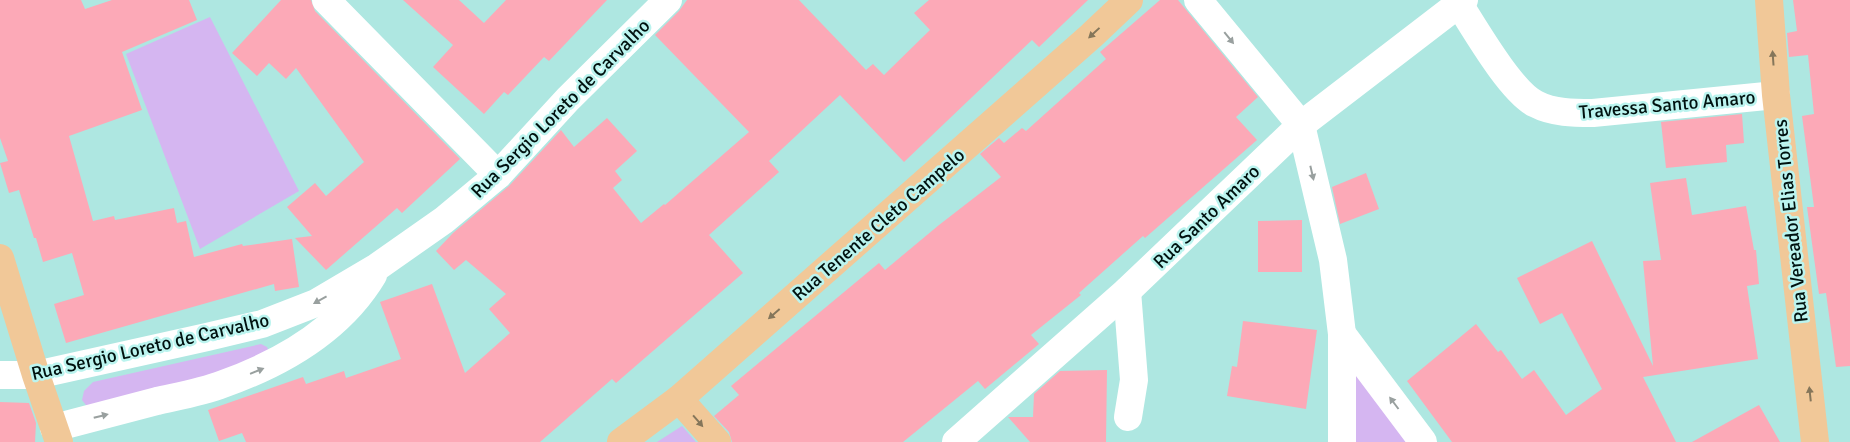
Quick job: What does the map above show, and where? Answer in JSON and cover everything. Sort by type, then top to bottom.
[{"type":"main road","name":"Rua Tenente Cleto Campelo","points":[[621,442],[679,399],[1091,36],[1129,0]]},
{"type":"main road","name":"Rua Vereador Elias Torres","points":[[1769,0],[1776,94],[1815,442]]},
{"type":"main road","points":[[0,258],[56,435]]},
{"type":"main road","points":[[679,399],[717,442]]},
{"type":"street","points":[[326,0],[498,175]]},
{"type":"street","name":"Rua Sergio Loreto de Carvalho","points":[[0,375],[36,375],[207,338],[262,324],[316,303],[377,267],[444,220],[498,175],[568,99],[668,0]]},
{"type":"street","points":[[1198,0],[1301,125],[1333,260],[1342,334],[1342,442]]},
{"type":"street","name":"Rua Santo Amaro","points":[[956,442],[1127,291],[1301,125],[1461,2]]},
{"type":"street","name":"Travessa Santo Amaro","points":[[1461,2],[1491,55],[1523,96],[1537,105],[1568,113],[1592,113],[1776,94]]},
{"type":"street","name":"Rua Sergio Loreto de Carvalho","points":[[56,435],[221,385],[264,368],[299,349],[330,325],[353,303],[377,267]]},
{"type":"street","points":[[1127,291],[1134,380],[1128,417]]},
{"type":"street","points":[[1342,334],[1424,442]]},
{"type":"shaded area","points":[[210,17],[299,191],[200,249],[126,54]]},
{"type":"shaded area","points":[[261,344],[267,347],[270,353],[268,362],[89,409],[82,400],[84,391],[93,382]]},
{"type":"shaded area","points":[[1353,367],[1410,442],[1353,442]]},
{"type":"shaded area","points":[[682,426],[696,442],[657,442]]},
{"type":"building","points":[[0,0],[81,0],[85,9],[112,0],[189,0],[197,20],[122,52],[142,110],[69,136],[93,221],[114,216],[115,220],[174,208],[177,223],[186,221],[194,257],[242,244],[243,246],[292,239],[299,287],[275,291],[274,284],[66,343],[54,304],[84,295],[72,253],[43,262],[19,190],[9,193],[0,163],[8,161],[0,138]]},
{"type":"building","points":[[281,0],[311,0],[315,11],[460,159],[402,213],[397,208],[326,270],[295,238],[312,236],[287,207],[315,183],[326,196],[364,162],[296,68],[286,79],[269,63],[257,76],[232,53]]},
{"type":"building","points":[[403,0],[459,0],[484,23],[506,0],[607,0],[549,61],[544,57],[508,95],[504,92],[484,114],[433,67],[453,45]]},
{"type":"building","points":[[687,0],[799,0],[866,70],[873,64],[884,75],[930,30],[914,13],[929,0],[1088,0],[1039,47],[1032,40],[904,162],[840,95],[769,161],[779,172],[709,235],[743,273],[616,383],[612,379],[540,442],[246,442],[242,433],[219,441],[208,410],[303,377],[306,384],[344,371],[346,378],[401,359],[380,302],[432,284],[465,373],[510,333],[489,309],[506,294],[466,260],[454,270],[436,251],[453,233],[509,186],[561,130],[574,147],[607,118],[637,151],[615,171],[622,180],[613,188],[641,223],[665,205],[749,132],[655,35],[679,11]]},
{"type":"building","points":[[1160,0],[1178,0],[1258,97],[1236,117],[1257,140],[1145,238],[1143,236],[1079,293],[1081,295],[1031,335],[1039,344],[985,389],[978,381],[903,442],[732,442],[729,432],[714,416],[739,395],[731,386],[879,263],[885,270],[1001,177],[980,154],[999,138],[1004,143],[1022,128],[1026,131],[1106,59],[1100,52]]},
{"type":"building","points":[[1793,0],[1850,0],[1850,366],[1836,367],[1826,293],[1819,294],[1807,207],[1814,207],[1802,116],[1814,114],[1808,55],[1789,57],[1787,33],[1797,31]]},
{"type":"building","points":[[1742,114],[1744,143],[1726,145],[1727,162],[1666,168],[1661,122]]},
{"type":"building","points":[[1366,173],[1379,209],[1340,224],[1332,187]]},
{"type":"building","points":[[1686,178],[1692,215],[1746,206],[1754,250],[1756,250],[1759,284],[1747,286],[1758,359],[1643,377],[1676,442],[1452,442],[1407,381],[1476,324],[1498,352],[1501,350],[1522,379],[1534,370],[1566,415],[1602,389],[1562,313],[1540,324],[1517,278],[1592,241],[1653,366],[1643,261],[1661,260],[1650,183]]},
{"type":"building","points":[[1302,220],[1302,272],[1258,272],[1258,221]]},
{"type":"building","points":[[1243,321],[1317,330],[1306,409],[1227,396],[1232,366],[1237,367]]},
{"type":"building","points":[[1107,370],[1106,442],[1030,442],[1008,417],[1033,417],[1034,394],[1060,371]]},
{"type":"building","points":[[0,402],[29,403],[36,423],[35,442],[0,442]]},
{"type":"building","points":[[1759,405],[1780,442],[1692,442]]}]
